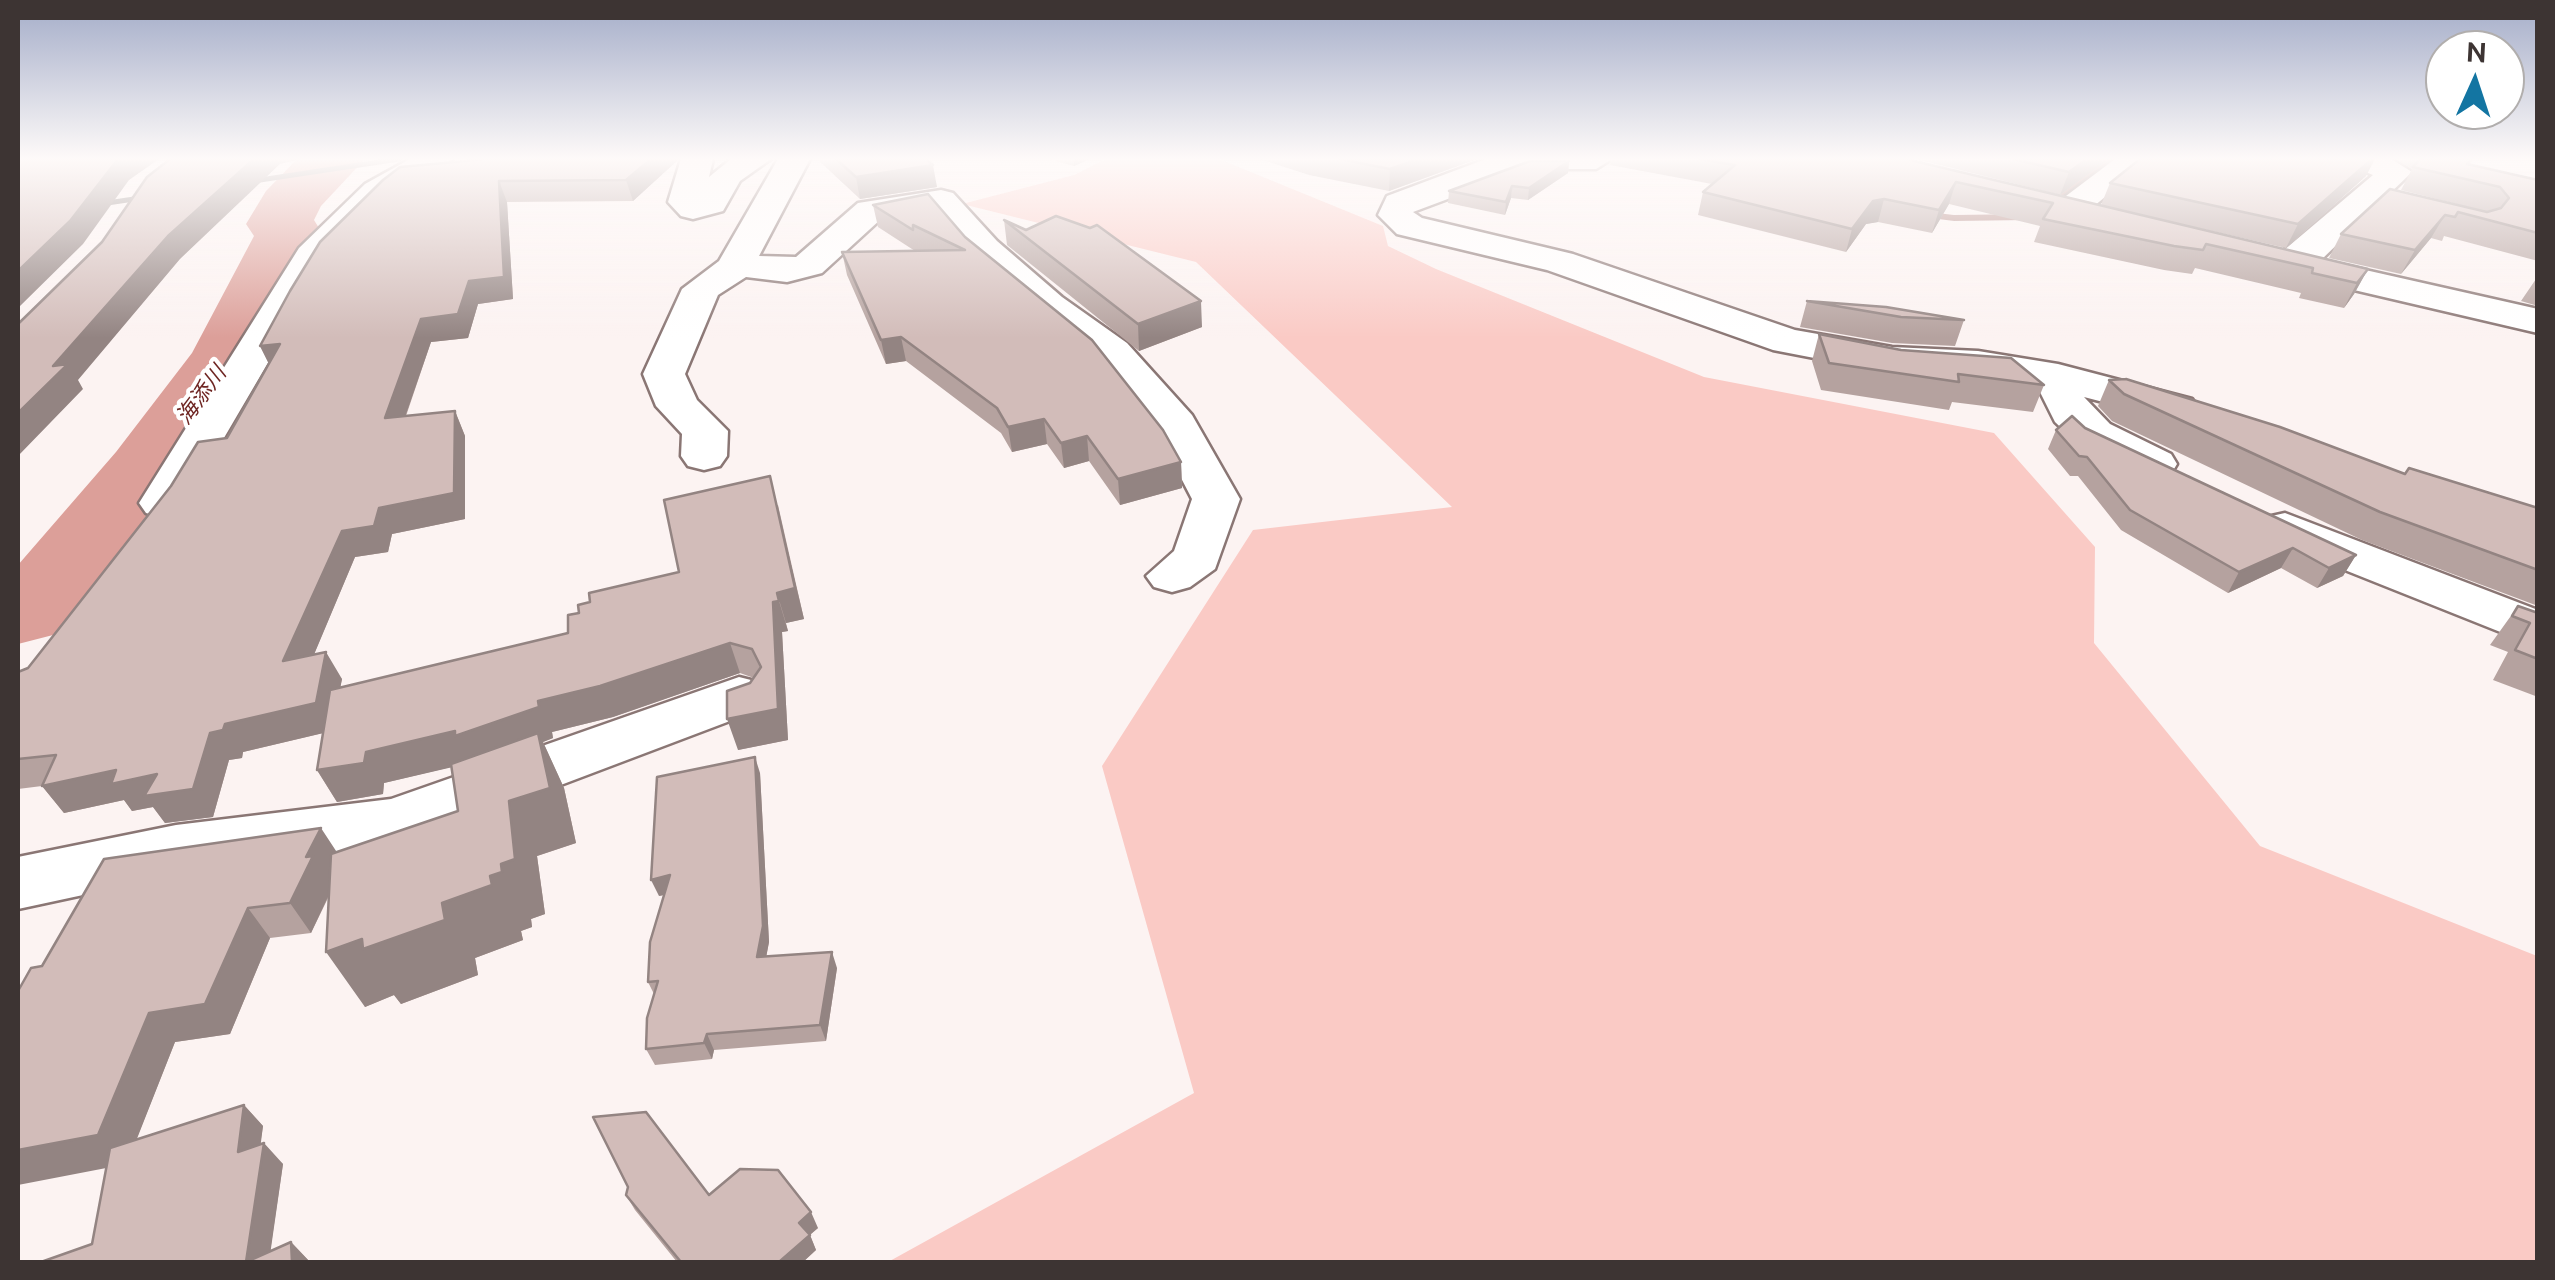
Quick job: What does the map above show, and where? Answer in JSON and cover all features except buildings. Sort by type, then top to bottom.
[{"type":"street","points":[[132,541],[167,499],[312,256],[346,219]]},
{"type":"street","points":[[704,456],[705,431],[678,406],[664,374],[701,289],[739,265],[763,219]]},
{"type":"street","points":[[739,265],[788,271],[809,265],[860,219]]},
{"type":"street","points":[[959,219],[1010,271],[1112,352],[1176,425],[1216,499],[1196,558],[1172,576]]},
{"type":"street","points":[[1400,219],[1410,226],[1560,262],[1787,341],[1892,360],[1978,364],[2058,377],[2124,391],[2218,421]]},
{"type":"street","points":[[2099,219],[2109,222]]},
{"type":"street","points":[[2294,265],[2345,219]]},
{"type":"street","points":[[2248,254],[2538,321]]},
{"type":"street","points":[[2058,377],[2058,389],[2071,414],[2094,434],[2196,486]]},
{"type":"street","points":[[2246,510],[2343,554],[2538,630]]},
{"type":"street","points":[[18,882],[176,850],[396,822],[740,696]]},
{"type":"shaded area","points":[[271,219],[289,219],[289,226],[296,234],[293,252],[252,329],[229,333],[262,272],[261,260],[274,251],[279,230],[258,235]]},
{"type":"shaded area","points":[[1021,219],[1365,219],[1383,226],[1388,246],[1436,269],[1704,377],[1994,433],[2095,547],[2094,643],[2260,846],[2537,956],[2537,1262],[888,1262],[1194,1093],[1102,766],[1253,530],[1452,507],[1196,262]]},
{"type":"waterway","name":"海添川","points":[[18,613],[55,584],[147,471],[228,358],[289,233],[279,224],[282,219]]}]
